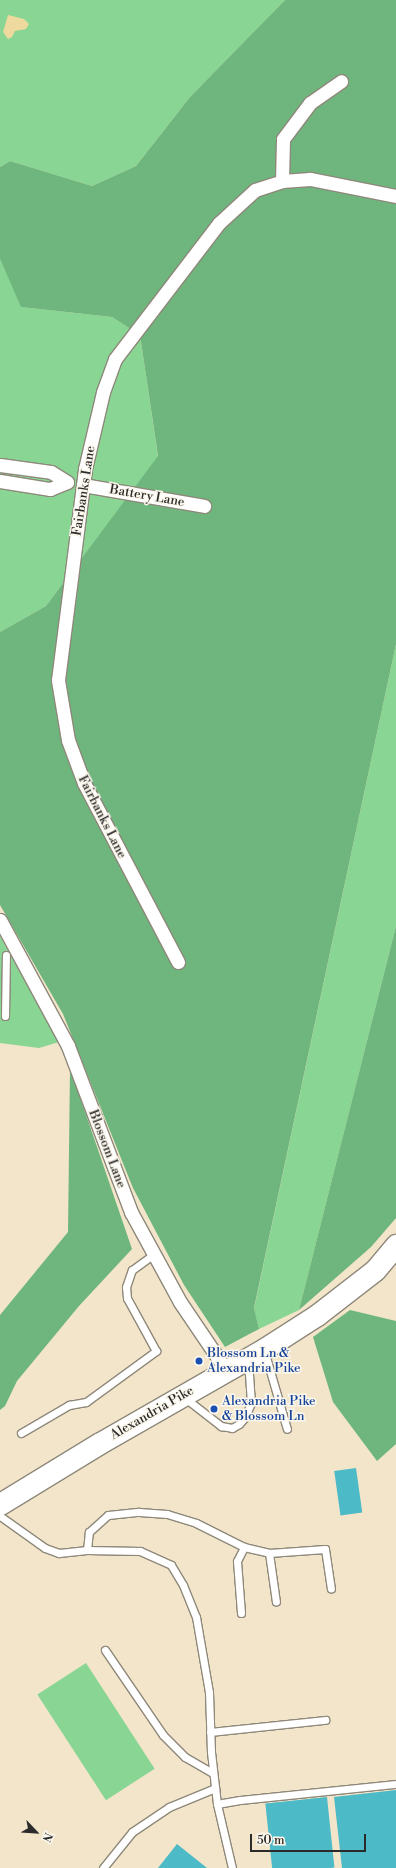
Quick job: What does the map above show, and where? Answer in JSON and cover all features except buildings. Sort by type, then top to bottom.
[{"type":"main road","name":"Alexandria Pike","points":[[0,1504],[182,1395],[264,1349],[317,1315],[375,1270],[396,1246]]},
{"type":"street","points":[[282,181],[283,138],[310,103],[341,81]]},
{"type":"street","name":"Fairbanks Lane","points":[[178,962],[84,783],[68,740],[58,680],[83,485],[103,392],[115,359],[219,223],[255,190],[282,181],[310,179],[396,196]]},
{"type":"street","name":"Battery Lane","points":[[0,465],[51,472],[67,482]]},
{"type":"street","points":[[0,481],[50,489],[67,482]]},
{"type":"street","name":"Battery Lane","points":[[83,485],[204,506]]},
{"type":"street","name":"Blossom Lane","points":[[0,920],[7,952],[68,1046],[131,1212],[153,1255],[180,1302],[233,1366]]},
{"type":"lane","name":"Battery Lane","points":[[67,482],[83,485]]},
{"type":"lane","points":[[5,1016],[7,952]]},
{"type":"lane","points":[[21,1433],[68,1405],[86,1402],[156,1351],[127,1298],[126,1288],[132,1270],[153,1255]]},
{"type":"lane","points":[[264,1349],[287,1429]]},
{"type":"lane","points":[[182,1395],[221,1426],[232,1428],[239,1424],[245,1416],[251,1403],[249,1373],[233,1366]]},
{"type":"lane","points":[[87,1550],[89,1532],[108,1515],[139,1512],[167,1514],[196,1523],[244,1547],[269,1553],[325,1549],[331,1589]]},
{"type":"lane","points":[[0,1516],[45,1548],[59,1552],[87,1550],[140,1551],[171,1565],[183,1584],[196,1617],[209,1692],[211,1752],[217,1804],[232,1868]]},
{"type":"lane","points":[[241,1613],[237,1561],[244,1547]]},
{"type":"lane","points":[[269,1553],[276,1602]]},
{"type":"lane","points":[[105,1650],[163,1735],[185,1757],[213,1773]]},
{"type":"lane","points":[[210,1732],[325,1720]]},
{"type":"lane","points":[[217,1804],[240,1800],[396,1784]]},
{"type":"lane","points":[[103,1868],[132,1832],[169,1807],[215,1788]]},
{"type":"green space","points":[[0,0],[285,0],[190,97],[136,166],[92,186],[10,161],[0,167]]},
{"type":"green space","points":[[285,0],[396,0],[396,644],[254,1308],[259,1329],[225,1347],[184,1285],[133,1188],[63,1014],[0,905],[0,632],[46,606],[158,456],[140,335],[112,317],[21,307],[0,259],[0,167],[10,161],[92,186],[136,166],[190,97]]},
{"type":"green space","points":[[0,259],[22,307],[112,317],[140,335],[158,457],[46,606],[0,632]]},
{"type":"green space","points":[[396,644],[396,926],[299,1310],[259,1329],[254,1309]]},
{"type":"green space","points":[[396,926],[396,1218],[371,1247],[299,1310]]},
{"type":"green space","points":[[0,936],[59,1042],[39,1048],[0,1043]]},
{"type":"green space","points":[[70,1068],[132,1249],[79,1306],[17,1381],[5,1406],[0,1410],[0,1315],[68,1232]]},
{"type":"green space","points":[[350,1310],[396,1321],[396,1444],[377,1461],[333,1402],[313,1337]]},
{"type":"green space","points":[[86,1663],[155,1769],[106,1800],[37,1695]]},
{"type":"sand","points":[[8,15],[24,19],[29,24],[26,29],[15,31],[12,37],[8,39],[3,32]]},
{"type":"water","points":[[356,1468],[362,1513],[340,1516],[334,1471]]},
{"type":"water","points":[[396,1790],[396,1868],[342,1868],[334,1797]]},
{"type":"water","points":[[327,1797],[334,1868],[272,1868],[265,1803]]},
{"type":"water","points":[[177,1844],[207,1868],[158,1868]]},
{"type":"place","name":"Blossom Ln & Alexandria Pike","points":[[199,1361]]},
{"type":"place","name":"Alexandria Pike & Blossom Ln","points":[[214,1409]]}]
